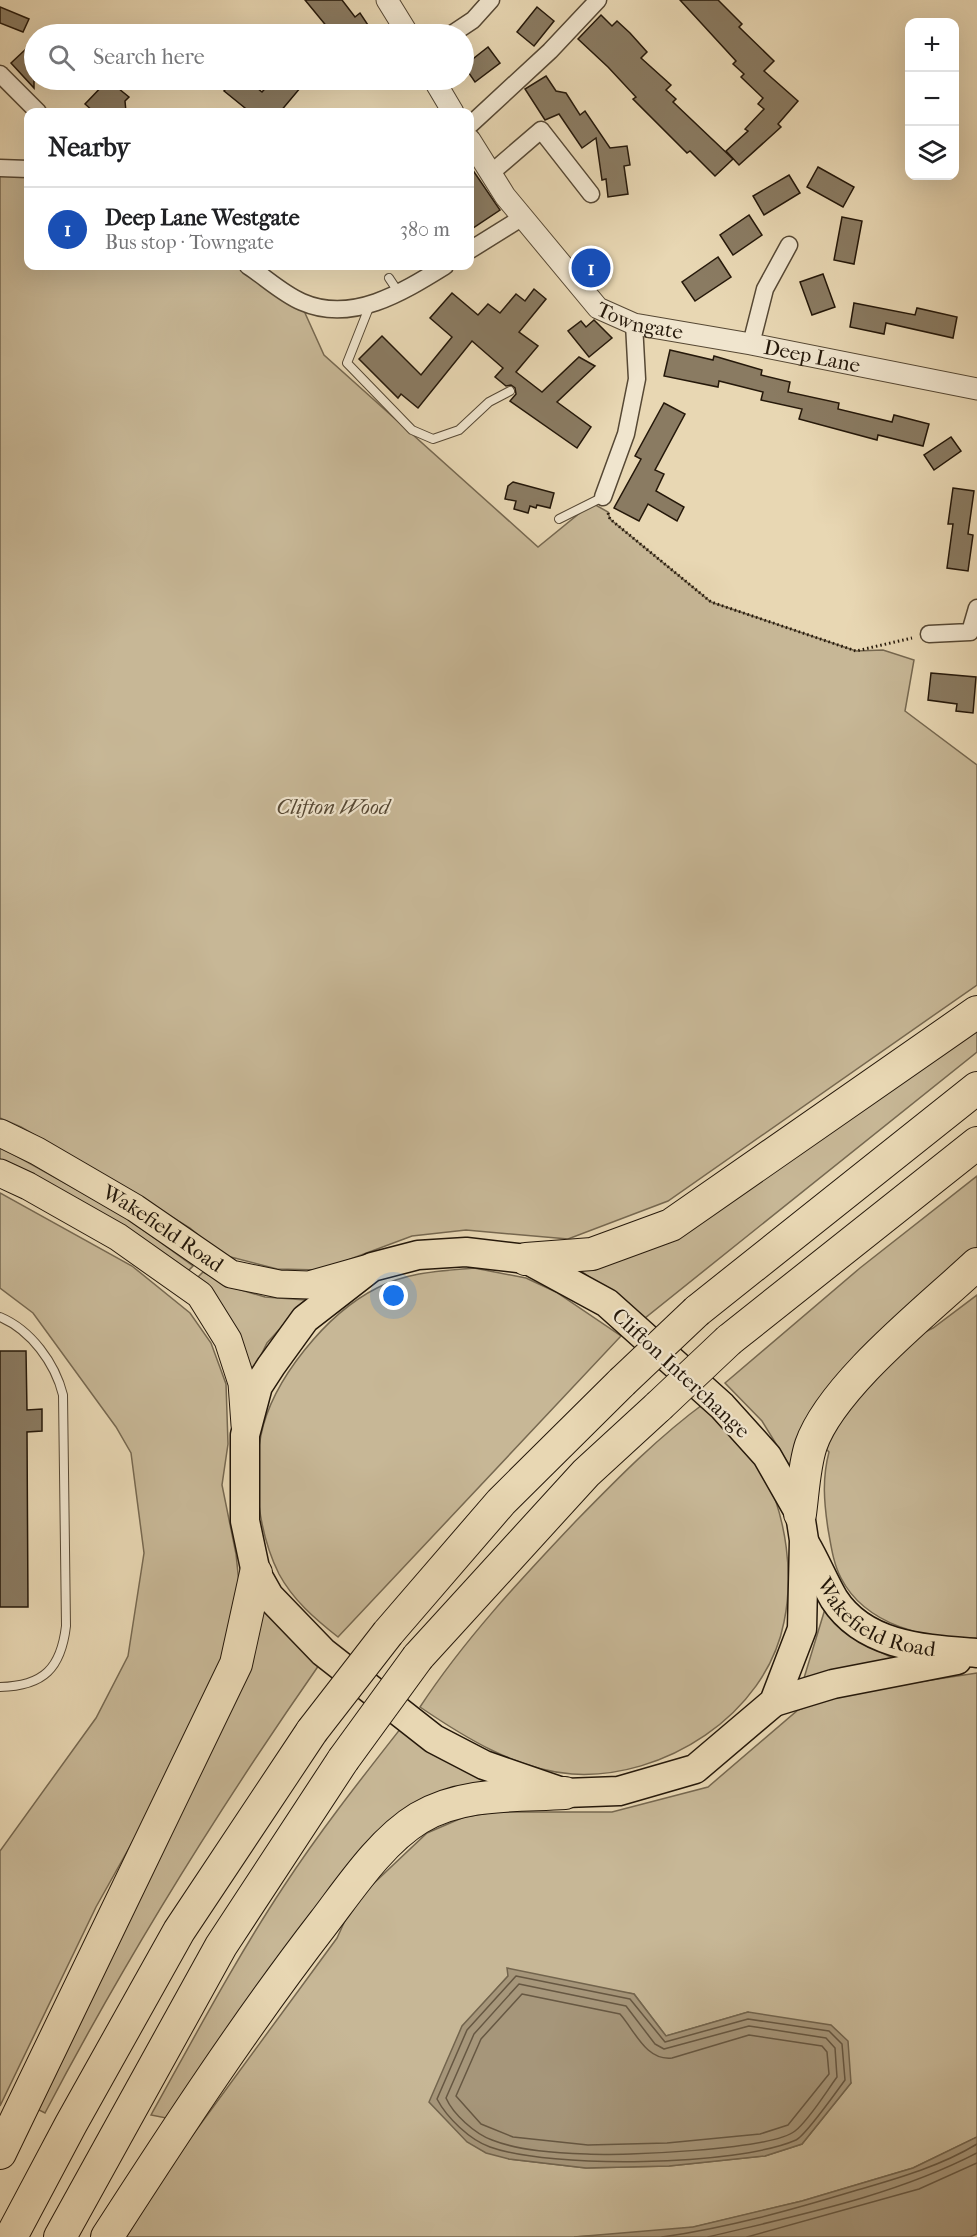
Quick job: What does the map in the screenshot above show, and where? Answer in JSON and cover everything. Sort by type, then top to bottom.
[{"type":"highway","points":[[526,1259],[592,1254],[671,1225],[977,1012]]},
{"type":"highway","points":[[11,2237],[179,1930],[312,1731],[388,1633],[501,1502],[697,1311],[977,1088]]},
{"type":"highway","points":[[60,2237],[108,2146],[221,1946],[343,1760],[418,1658],[586,1473],[729,1340],[977,1143]]},
{"type":"highway","name":"Clifton Interchange","points":[[466,1251],[526,1259],[607,1303],[722,1406],[767,1456],[802,1527],[802,1629],[774,1702],[695,1769],[619,1791],[565,1793],[484,1765],[434,1739],[323,1652],[269,1596],[256,1573],[245,1521],[245,1435],[258,1386],[306,1318],[372,1267],[418,1255],[466,1251]]},
{"type":"highway","points":[[802,1527],[810,1447],[822,1422],[857,1376],[977,1264]]},
{"type":"highway","name":"Wakefield Road","points":[[802,1527],[835,1600],[863,1629],[899,1645],[977,1655]]},
{"type":"highway","points":[[0,2153],[236,1664],[256,1573]]},
{"type":"highway","name":"Wakefield Road","points":[[774,1702],[833,1684],[977,1655]]},
{"type":"highway","points":[[107,2237],[152,2167],[297,1957],[371,1860],[418,1819],[465,1799],[565,1793]]},
{"type":"main road","name":"Wakefield Road","points":[[0,1133],[37,1151],[135,1208],[231,1274],[279,1284],[309,1285],[372,1267]]},
{"type":"main road","name":"Wakefield Road","points":[[0,1173],[28,1186],[118,1237],[200,1294],[228,1340],[242,1383],[245,1435]]},
{"type":"street","points":[[387,0],[402,24]]},
{"type":"street","points":[[467,24],[491,0]]},
{"type":"street","points":[[474,121],[550,51],[598,0]]},
{"type":"street","points":[[0,74],[34,108]]},
{"type":"street","points":[[440,90],[451,108]]},
{"type":"street","points":[[491,173],[541,130],[591,194]]},
{"type":"street","name":"Towngate","points":[[474,146],[505,196],[598,308],[634,324],[751,344]]},
{"type":"street","points":[[0,168],[24,169]]},
{"type":"street","points":[[474,248],[523,217]]},
{"type":"street","name":"Deep Lane","points":[[789,245],[765,289],[751,344],[977,389]]},
{"type":"street","points":[[254,270],[300,302],[325,310],[370,305],[399,293],[438,270]]},
{"type":"street","points":[[603,497],[626,434],[637,379],[634,324]]},
{"type":"street","points":[[929,634],[970,632],[977,608]]},
{"type":"lane","points":[[389,279],[399,293]]},
{"type":"lane","points":[[370,305],[347,363],[412,430],[434,439],[459,430],[489,402],[510,391]]},
{"type":"lane","points":[[559,519],[603,497]]},
{"type":"lane","points":[[0,1317],[12,1322],[35,1342],[57,1375],[63,1395],[66,1614],[64,1644],[56,1665],[31,1683],[0,1687]]},
{"type":"path","points":[[603,497],[610,519],[711,602],[856,651],[929,634]]},
{"type":"green space","name":"Clifton Wood","points":[[0,167],[24,168],[24,270],[254,270],[300,302],[324,355],[538,547],[592,503],[608,512],[610,519],[711,602],[856,651],[883,650],[914,660],[905,711],[977,765],[977,985],[668,1201],[568,1239],[466,1230],[412,1236],[321,1270],[277,1269],[223,1255],[190,1228],[21,1127],[0,1118]]},
{"type":"green space","points":[[977,1026],[977,1052],[645,1318],[577,1268]]},
{"type":"green space","points":[[0,1147],[124,1216],[193,1266],[186,1273],[40,1180],[0,1160]]},
{"type":"green space","points":[[977,1176],[977,1248],[906,1312],[792,1470],[762,1421],[725,1383],[860,1268]]},
{"type":"green space","points":[[0,1193],[132,1266],[190,1313],[211,1343],[226,1384],[228,1444],[222,1485],[236,1554],[240,1593],[233,1637],[175,1766],[96,1907],[0,2106],[0,1851],[96,1718],[128,1656],[144,1553],[131,1453],[116,1427],[33,1313],[0,1288]]},
{"type":"green space","points":[[474,1268],[526,1278],[556,1292],[621,1336],[338,1637],[313,1616],[291,1592],[279,1574],[266,1542],[259,1506],[257,1470],[261,1435],[267,1414],[289,1371],[304,1350],[339,1314],[358,1299],[377,1288],[401,1279],[425,1273]]},
{"type":"green space","points":[[203,1272],[231,1287],[265,1297],[306,1300],[267,1343],[251,1371],[196,1279]]},
{"type":"green space","points":[[977,1295],[977,1638],[958,1638],[919,1633],[900,1627],[865,1608],[852,1594],[838,1572],[830,1541],[824,1490],[829,1452],[825,1448],[833,1427],[864,1383],[913,1338],[933,1328]]},
{"type":"green space","points":[[706,1402],[747,1449],[766,1476],[779,1511],[788,1566],[784,1622],[773,1655],[756,1686],[733,1713],[705,1735],[674,1753],[641,1766],[606,1773],[572,1774],[551,1771],[511,1759],[455,1730],[420,1707],[474,1634],[554,1544],[638,1459]]},
{"type":"green space","points":[[260,1600],[276,1623],[319,1665],[245,1774],[174,1885],[45,2113],[35,2108],[214,1746],[235,1697]]},
{"type":"green space","points":[[825,1609],[859,1642],[897,1660],[804,1678]]},
{"type":"green space","points":[[977,1673],[977,2137],[913,2168],[802,2201],[694,2227],[658,2232],[574,2237],[126,2237],[175,2159],[337,1938],[353,1903],[427,1833],[464,1817],[495,1812],[612,1812],[708,1787],[798,1710],[840,1694]],"holes":[[[508,1976],[634,1994],[666,2036],[748,2012],[851,2083],[802,2144],[765,2156],[669,2166],[586,2168],[509,2159],[462,2027]]]},
{"type":"green space","points":[[401,1728],[491,1782],[462,1786],[268,1977],[166,2118],[151,2115],[232,1971],[284,1886],[326,1825]]},
{"type":"water","points":[[507,1968],[634,1994],[666,2036],[748,2012],[831,2025],[848,2041],[851,2083],[802,2144],[765,2156],[669,2166],[586,2168],[509,2159],[486,2153],[467,2142],[429,2102],[462,2026],[508,1976]]},
{"type":"water","points":[[977,2137],[977,2234],[970,2237],[574,2237],[693,2227],[802,2201],[913,2168]]},
{"type":"building","points":[[305,0],[342,0],[355,17],[360,13],[367,24],[325,24]]},
{"type":"building","points":[[680,0],[718,0],[742,24],[739,27],[774,61],[764,71],[798,101],[778,124],[781,127],[739,165],[726,151],[748,131],[745,129],[764,109],[758,104],[763,98],[741,77],[744,74],[733,64],[736,61]]},
{"type":"building","points":[[0,7],[29,19],[27,24],[24,24],[23,32],[0,23]]},
{"type":"building","points":[[537,7],[554,21],[534,46],[517,32]]},
{"type":"building","points":[[601,15],[612,26],[617,21],[630,33],[647,52],[641,58],[671,85],[666,90],[676,99],[673,102],[733,159],[715,176],[690,151],[687,153],[633,99],[636,97],[578,39]]},
{"type":"building","points":[[488,47],[500,63],[475,82],[474,58]]},
{"type":"building","points":[[24,51],[24,77],[11,63]]},
{"type":"building","points":[[546,76],[556,91],[566,93],[580,115],[585,111],[610,148],[627,146],[630,165],[624,166],[628,194],[608,197],[606,179],[602,180],[596,138],[582,148],[559,114],[545,120],[525,89]]},
{"type":"building","points":[[98,90],[120,90],[129,97],[125,101],[126,108],[90,108],[85,104]]},
{"type":"building","points":[[298,90],[283,108],[245,108],[224,91]]},
{"type":"building","points":[[818,167],[854,187],[843,207],[807,187]]},
{"type":"building","points":[[474,172],[500,210],[474,227]]},
{"type":"building","points":[[789,175],[800,193],[764,215],[753,196]]},
{"type":"building","points":[[749,215],[762,235],[733,255],[720,235]]},
{"type":"building","points":[[842,217],[862,221],[854,264],[834,260]]},
{"type":"building","points":[[718,257],[731,277],[695,301],[682,282]]},
{"type":"building","points":[[823,274],[835,307],[812,315],[800,282]]},
{"type":"building","points":[[534,289],[546,299],[519,332],[538,346],[516,372],[542,392],[579,357],[595,366],[557,402],[591,427],[577,448],[510,401],[516,394],[515,388],[511,385],[506,386],[495,377],[503,368],[472,341],[418,408],[401,394],[398,398],[359,359],[382,336],[421,375],[452,337],[430,318],[452,293],[478,315],[488,304],[500,313],[516,294],[525,301]]},
{"type":"building","points":[[854,303],[915,315],[917,308],[957,317],[953,338],[886,323],[884,334],[850,327]]},
{"type":"building","points":[[594,320],[612,338],[589,357],[568,331],[581,321],[586,327]]},
{"type":"building","points":[[670,350],[713,360],[714,356],[762,370],[761,375],[790,382],[788,392],[839,403],[838,409],[892,422],[894,415],[929,424],[923,446],[878,435],[877,440],[799,419],[802,409],[761,400],[763,392],[719,381],[718,387],[664,376]]},
{"type":"building","points":[[664,403],[685,414],[655,470],[664,474],[656,491],[684,507],[677,521],[648,504],[639,521],[614,508],[641,459],[635,456]]},
{"type":"building","points":[[951,437],[961,451],[934,470],[924,455]]},
{"type":"building","points":[[513,482],[554,493],[550,508],[530,506],[528,513],[514,509],[516,501],[505,499],[508,486]]},
{"type":"building","points":[[953,488],[974,491],[968,534],[973,535],[968,571],[947,568],[953,524],[948,524]]},
{"type":"building","points":[[931,673],[976,677],[973,713],[956,711],[957,704],[928,700]]},
{"type":"building","points":[[0,1351],[26,1351],[27,1410],[42,1409],[42,1431],[27,1432],[28,1607],[0,1607]]},
{"type":"place","name":"Deep Lane Westgate","points":[[591,268]]}]
